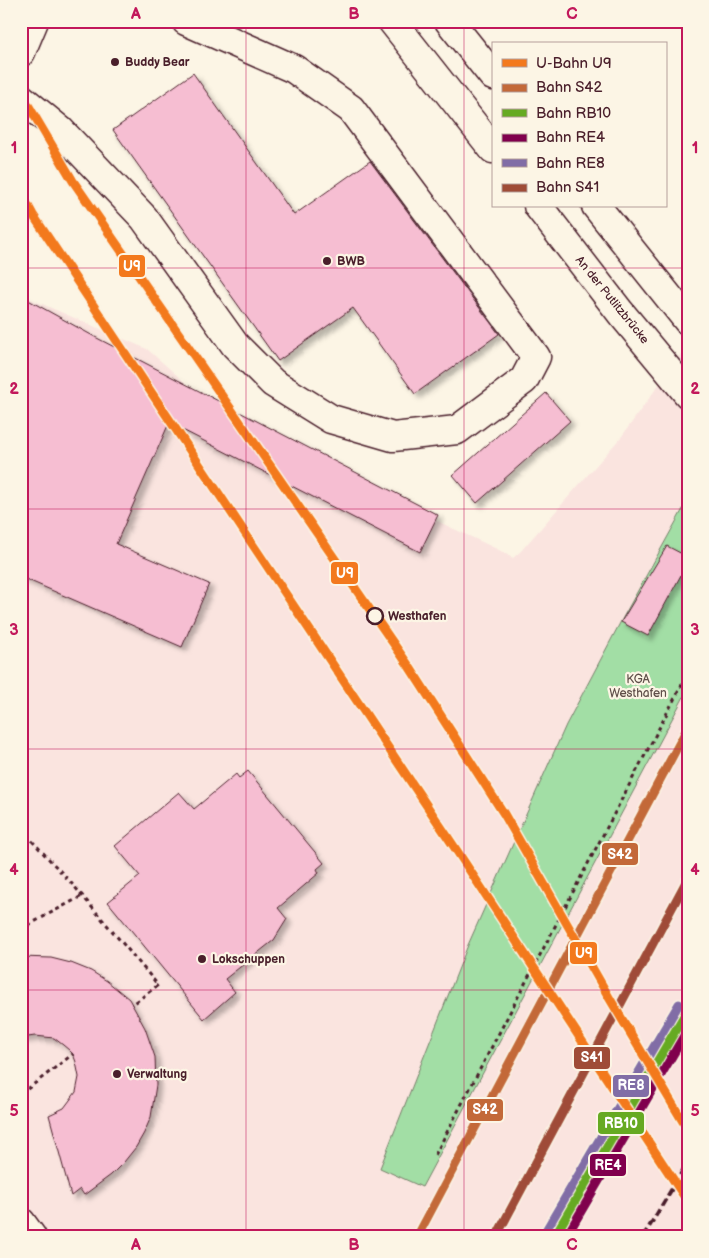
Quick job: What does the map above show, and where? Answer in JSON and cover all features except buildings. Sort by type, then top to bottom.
[{"type":"main road","points":[[21,52],[34,21]]},
{"type":"main road","points":[[21,98],[60,130],[144,218],[235,345],[273,384],[331,419],[393,437],[457,430],[524,380],[536,357],[351,109],[294,69],[186,21]]},
{"type":"main road","points":[[392,21],[492,148]]},
{"type":"main road","points":[[450,21],[492,75]]},
{"type":"main road","name":"An der Putlitzbrücke","points":[[540,208],[620,312],[688,394]]},
{"type":"main road","points":[[598,208],[688,321]]},
{"type":"main road","points":[[21,1222],[32,1237]]},
{"type":"path","points":[[435,1155],[688,673]]},
{"type":"path","points":[[21,829],[82,896],[158,985],[132,1005]]},
{"type":"path","points":[[21,929],[82,896]]},
{"type":"path","points":[[21,1094],[73,1054]]},
{"type":"shaded area","name":"Westhafen","points":[[21,295],[147,349],[204,399],[437,521],[513,558],[622,436],[688,344],[688,500],[566,725],[468,945],[380,1168],[422,1187],[688,689],[688,1237],[21,1237]]},
{"type":"green space","name":"KGA Westhafen","points":[[688,500],[688,689],[422,1187],[380,1168],[468,945],[566,725]]},
{"type":"railway","points":[[643,1237],[688,1162]]},
{"type":"metro line","name":"U9","points":[[21,93],[73,181],[409,666],[504,814],[688,1130]]},
{"type":"metro line","name":"U9","points":[[21,193],[33,215],[453,845],[688,1202]]},
{"type":"rail line","name":"S42","points":[[417,1237],[688,727]]},
{"type":"rail line","name":"S41","points":[[496,1237],[688,878]]},
{"type":"rail line","name":"RE8","points":[[545,1232],[679,1004]]},
{"type":"rail line","name":"RB10","points":[[554,1237],[688,1009]]},
{"type":"rail line","name":"RE4","points":[[566,1237],[688,1029]]},
{"type":"place","name":"Buddy Bear","points":[[115,62]]},
{"type":"place","name":"BWB","points":[[327,261]]},
{"type":"place","name":"Westhafen","points":[[375,616]]},
{"type":"place","name":"Lokschuppen","points":[[202,959]]},
{"type":"place","name":"Verwaltung","points":[[117,1074]]}]
